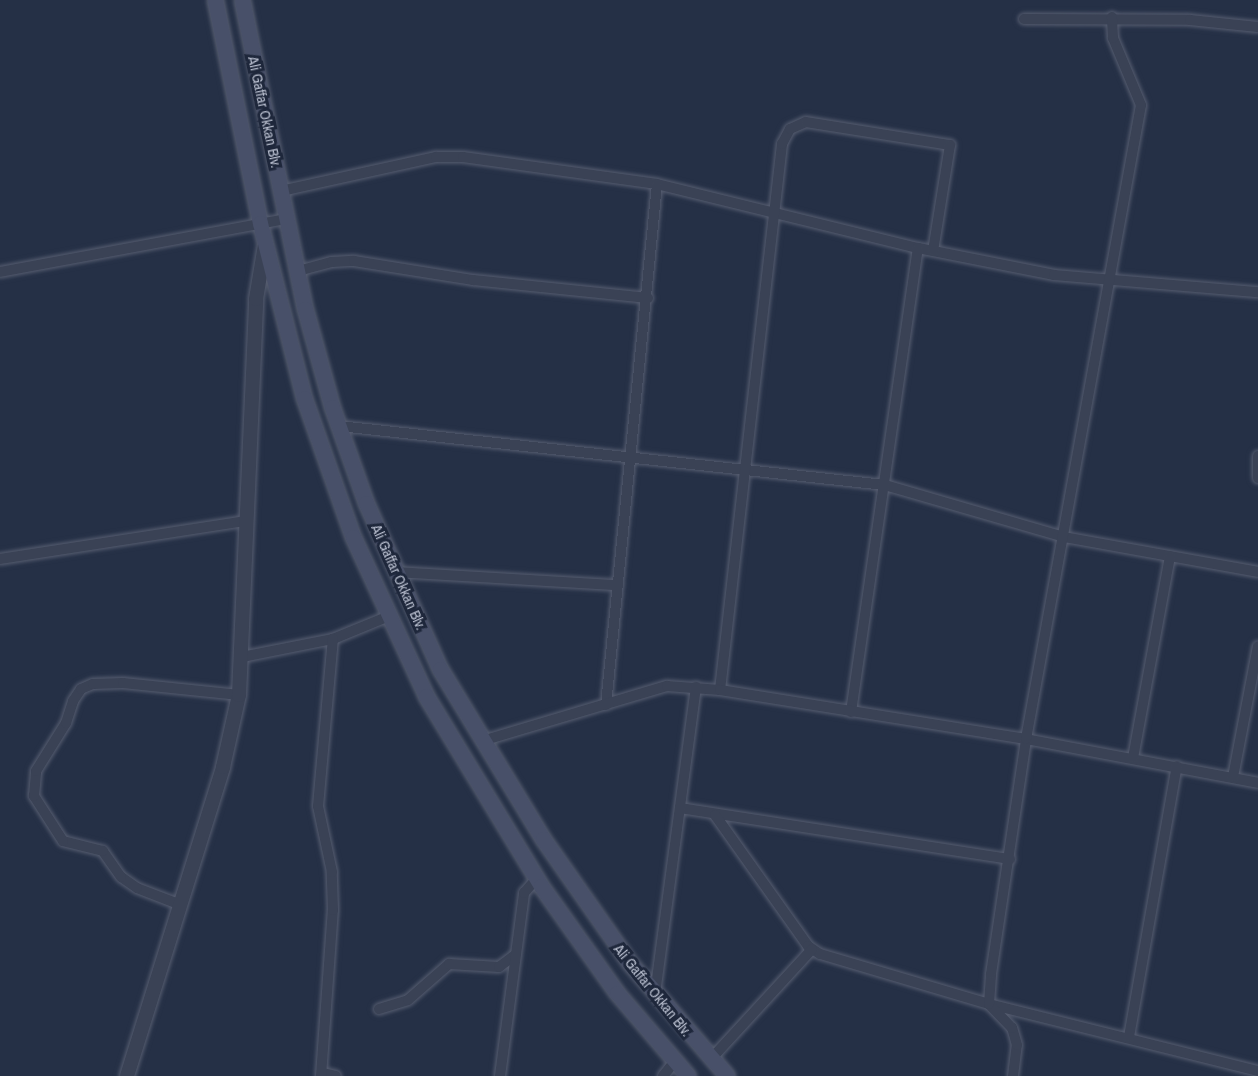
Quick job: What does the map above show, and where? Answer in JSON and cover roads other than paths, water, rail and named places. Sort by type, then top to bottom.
[{"type":"main road","name":"Ali Gaffar Okkan Blv.","points":[[215,0],[260,223],[304,398],[353,537],[426,696],[537,878],[617,993],[688,1076]]},
{"type":"main road","name":"Ali Gaffar Okkan Blv.","points":[[242,0],[298,271],[339,426],[366,504],[396,572],[440,669],[543,839],[655,994],[727,1076]]},
{"type":"street","points":[[1024,19],[1112,17],[1190,20],[1258,27]]},
{"type":"street","points":[[989,1004],[1026,738],[1111,278],[1140,105],[1113,38],[1112,17]]},
{"type":"street","points":[[720,690],[748,470],[784,137],[796,125],[806,122],[950,145],[933,251]]},
{"type":"street","points":[[281,191],[436,157],[463,157],[657,184],[918,248],[1054,275],[1258,292]]},
{"type":"street","points":[[606,705],[628,459],[648,298],[657,184]]},
{"type":"street","points":[[0,272],[287,219]]},
{"type":"street","points":[[127,1076],[223,767],[239,695],[243,657],[246,521],[256,299],[265,245]]},
{"type":"street","points":[[851,712],[918,248]]},
{"type":"street","points":[[298,271],[354,261],[474,280],[648,298]]},
{"type":"street","points":[[339,426],[885,485],[1064,537],[1258,572]]},
{"type":"street","points":[[1258,456],[1258,478]]},
{"type":"street","points":[[0,559],[246,521]]},
{"type":"street","points":[[1133,758],[1170,556]]},
{"type":"street","points":[[396,572],[617,585]]},
{"type":"street","points":[[243,657],[333,639],[389,616]]},
{"type":"street","points":[[333,639],[318,806],[332,872],[333,910],[322,1074],[336,1076]]},
{"type":"street","points":[[1233,777],[1258,646]]},
{"type":"street","points":[[181,905],[137,888],[121,877],[103,851],[63,841],[34,796],[36,771],[66,723],[73,701],[81,689],[93,684],[123,683],[239,695]]},
{"type":"street","points":[[482,741],[667,686],[696,687],[1026,738],[1258,783]]},
{"type":"street","points":[[655,994],[696,687]]},
{"type":"street","points":[[1129,1037],[1177,766]]},
{"type":"street","points":[[680,808],[1010,859]]},
{"type":"street","points":[[715,814],[812,949],[829,958],[989,1004],[1129,1037],[1258,1071]]},
{"type":"street","points":[[500,1076],[524,893],[537,878]]},
{"type":"street","points":[[711,1059],[812,949]]},
{"type":"street","points":[[379,1009],[408,1000],[449,964],[499,967],[515,955]]},
{"type":"street","points":[[989,1004],[1012,1028],[1017,1045],[1013,1076]]},
{"type":"street","points":[[663,1076],[675,1061]]}]
